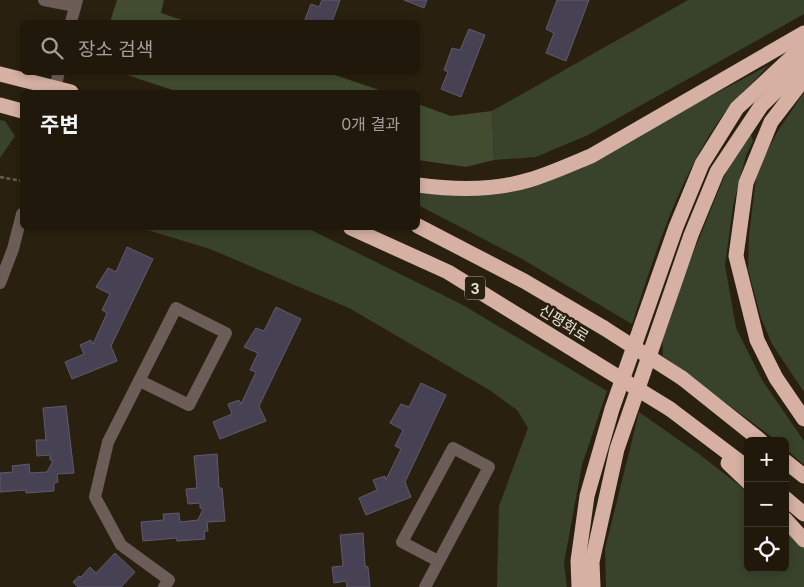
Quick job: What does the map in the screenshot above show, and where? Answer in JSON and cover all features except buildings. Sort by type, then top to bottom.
[{"type":"highway","points":[[420,185],[443,188],[499,187],[529,180],[558,170],[591,156],[804,34]]},
{"type":"highway","points":[[579,587],[578,561],[587,496],[612,409],[676,227],[702,164],[737,108],[804,48]]},
{"type":"highway","points":[[593,587],[592,562],[617,449],[690,235],[717,172],[761,106],[804,64]]},
{"type":"highway","points":[[0,74],[63,90]]},
{"type":"highway","points":[[804,79],[771,122],[746,183],[736,256],[757,340],[776,378],[804,419]]},
{"type":"highway","points":[[0,104],[20,110]]},
{"type":"highway","name":"신평화로","points":[[420,227],[524,281],[604,328],[682,378],[756,437]]},
{"type":"highway","name":"신평화로","points":[[355,230],[448,272],[676,413],[744,465]]},
{"type":"highway","points":[[676,413],[744,478]]},
{"type":"highway","points":[[789,464],[804,476]]},
{"type":"highway","points":[[789,501],[804,514]]},
{"type":"highway","points":[[789,523],[804,540]]},
{"type":"street","points":[[44,0],[76,3],[72,20]]},
{"type":"street","points":[[54,90],[58,75]]},
{"type":"street","points":[[0,283],[13,249],[20,222]]},
{"type":"street","points":[[140,381],[189,405],[226,333],[176,308],[108,442],[95,497],[121,545],[170,585]]},
{"type":"street","points":[[424,587],[490,467],[453,448],[402,542],[438,561]]},
{"type":"path","points":[[0,177],[20,181]]},
{"type":"green space","points":[[117,0],[164,0],[161,13],[182,20],[111,20]]},
{"type":"green space","points":[[688,0],[804,0],[804,14],[588,135],[536,157],[494,160],[492,111]]},
{"type":"green space","points":[[769,65],[725,112],[705,142],[669,218],[632,324],[522,259],[420,206],[420,189],[503,190],[656,125]]},
{"type":"green space","points":[[127,75],[335,75],[379,90],[173,90]]},
{"type":"green space","points":[[804,92],[804,392],[772,344],[761,318],[748,269],[749,235],[757,170],[778,131]]},
{"type":"green space","points":[[420,105],[451,116],[492,111],[494,160],[466,167],[420,160]]},
{"type":"green space","points":[[0,120],[5,121],[15,136],[0,158]]},
{"type":"green space","points":[[750,132],[753,141],[746,155],[733,206],[725,265],[736,328],[762,380],[804,441],[804,465],[789,452],[789,437],[772,437],[663,356],[662,334],[729,165]]},
{"type":"green space","points":[[148,230],[311,230],[461,304],[607,391],[582,465],[564,563],[567,587],[497,587],[499,506],[528,428],[517,410],[491,391],[349,308],[210,249]]},
{"type":"green space","points":[[639,412],[699,454],[744,489],[744,572],[789,572],[789,530],[804,545],[804,587],[606,587],[605,549]]}]
